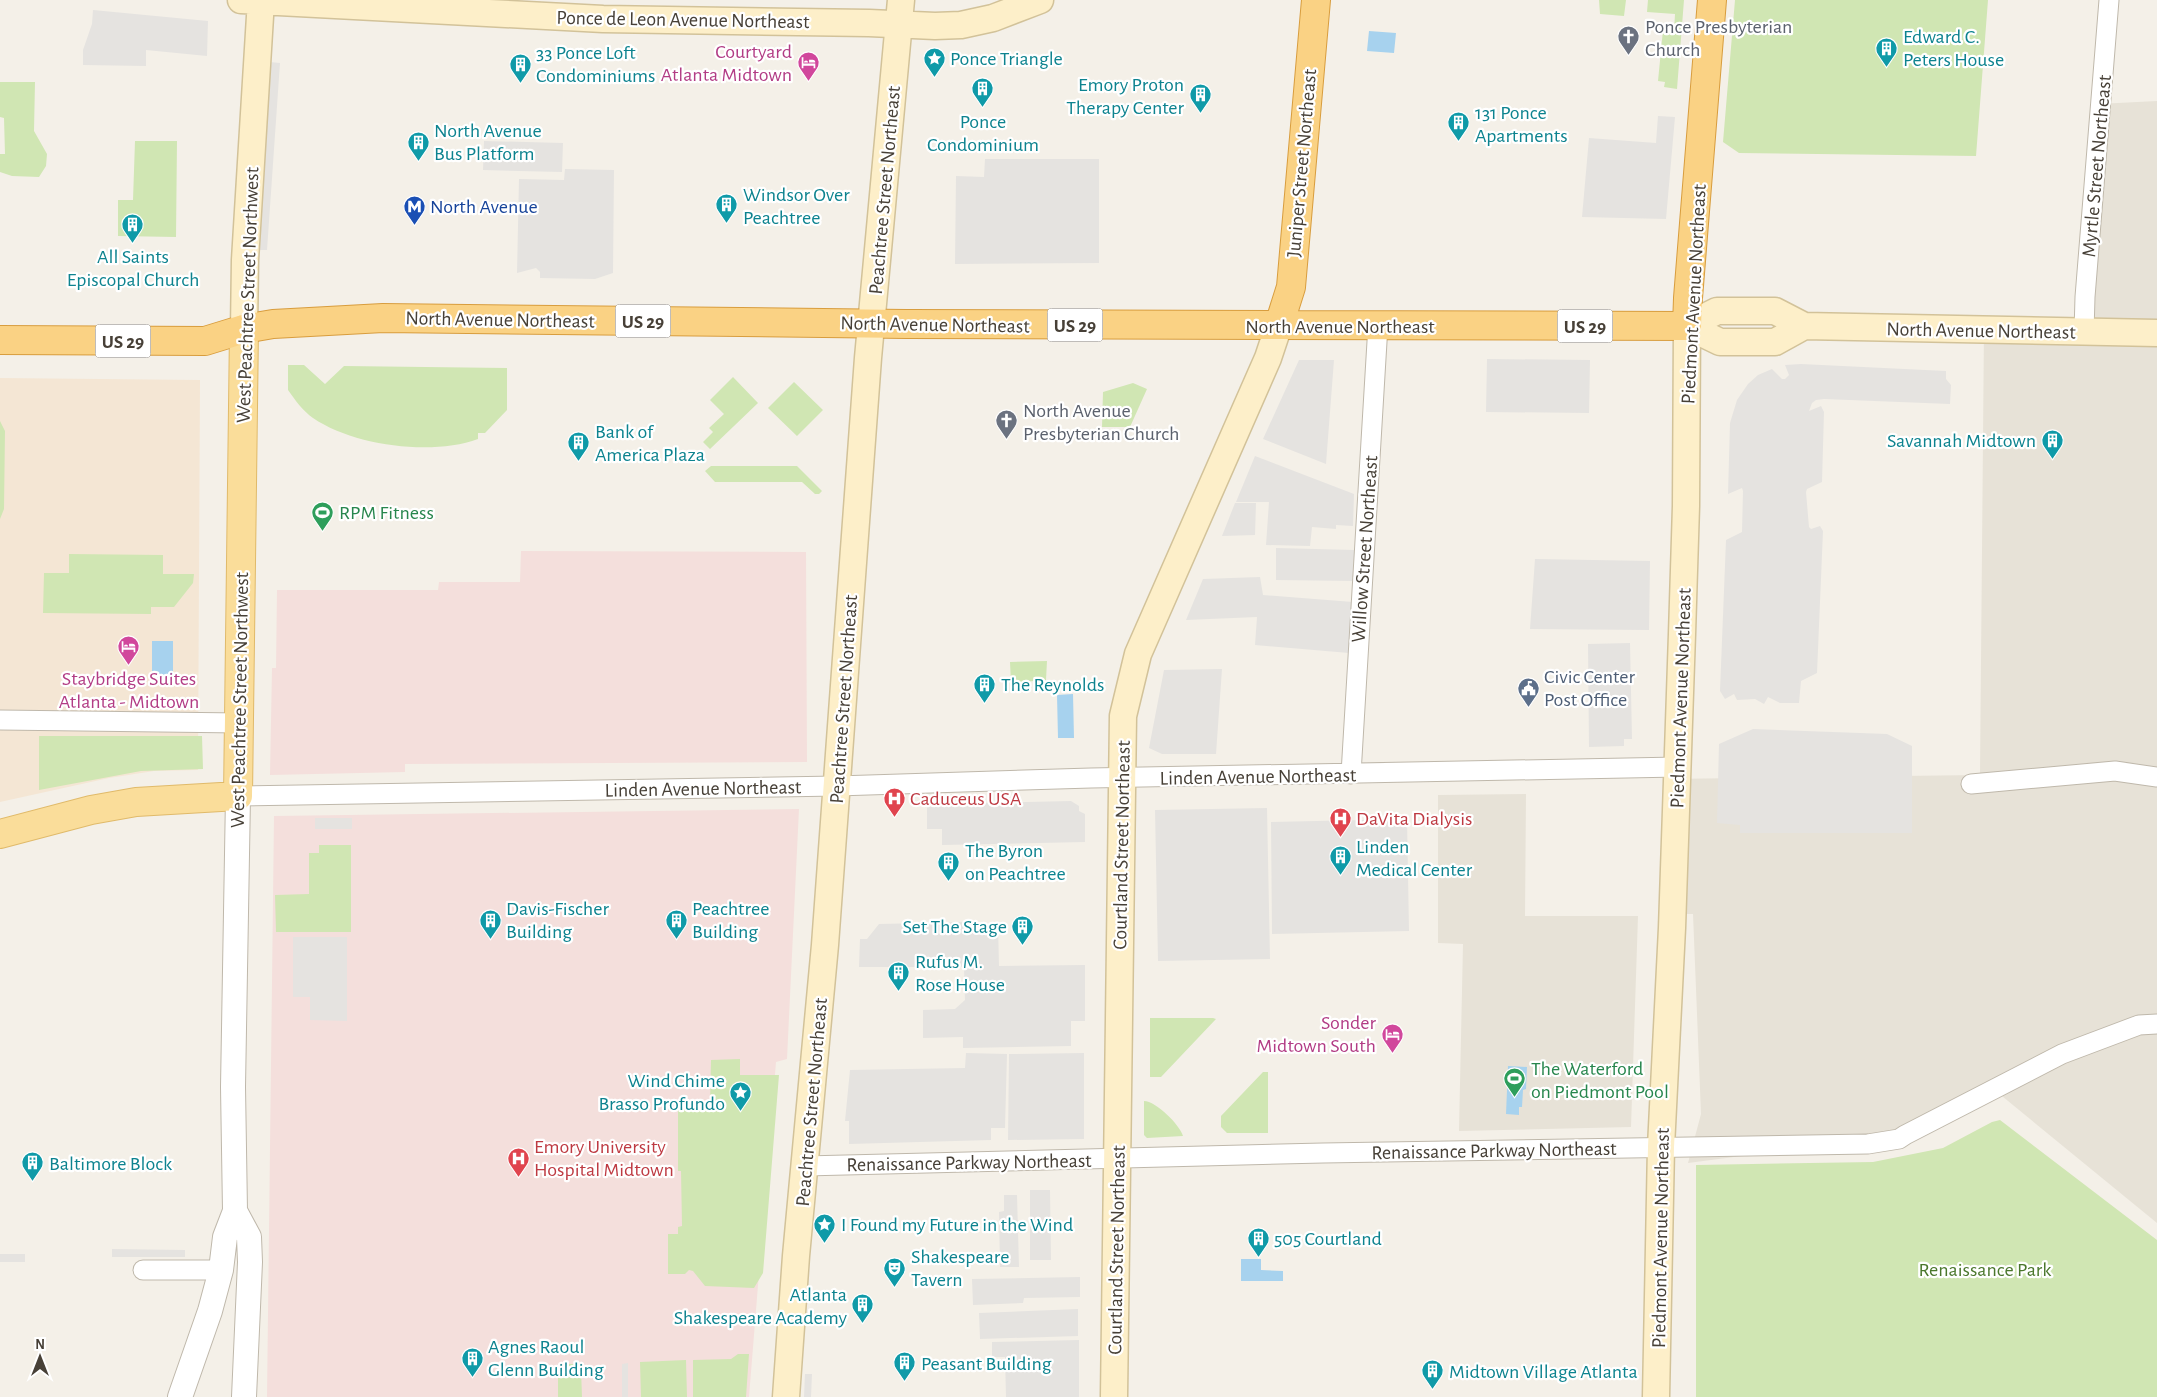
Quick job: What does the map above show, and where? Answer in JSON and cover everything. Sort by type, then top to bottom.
[{"type":"highway","name":"Juniper Street Northeast","points":[[1279,325],[1291,287],[1316,0]]},
{"type":"highway","name":"Piedmont Avenue Northeast","points":[[1688,326],[1688,291],[1712,0]]},
{"type":"highway","name":"North Avenue Northeast","points":[[244,329],[300,322],[383,318],[872,324],[1688,326]]},
{"type":"highway","name":"US 29","points":[[0,340],[205,341],[244,329]]},
{"type":"main road","name":"Ponce de Leon Avenue Northeast","points":[[254,1],[603,19],[900,12],[961,25],[994,18],[1040,0]]},
{"type":"main road","name":"West Peachtree Street Northwest","points":[[238,796],[245,260],[254,1]]},
{"type":"main road","name":"Peachtree Street Northeast","points":[[786,1397],[796,1256],[837,786],[872,324],[900,12]]},
{"type":"main road","name":"North Avenue Northeast","points":[[1688,326],[1717,311],[1775,311],[1804,326],[2157,333]]},
{"type":"main road","name":"Courtland Street Northeast","points":[[1114,1397],[1123,716],[1138,654],[1268,358],[1279,325]]},
{"type":"main road","name":"Piedmont Avenue Northeast","points":[[1657,1395],[1661,1147],[1678,767],[1686,506],[1688,326]]},
{"type":"main road","points":[[0,834],[91,810],[136,802],[238,796]]},
{"type":"street","name":"Myrtle Street Northeast","points":[[2084,332],[2085,297],[2109,0]]},
{"type":"street","name":"Willow Street Northeast","points":[[1351,774],[1378,325]]},
{"type":"street","points":[[0,720],[240,724]]},
{"type":"street","name":"Linden Avenue Northeast","points":[[238,796],[837,786],[1122,778],[1678,767]]},
{"type":"street","points":[[1971,784],[2115,771],[2157,777]]},
{"type":"street","name":"West Peachtree Street Northwest","points":[[238,796],[233,1087],[235,1211],[249,1237],[250,1269],[244,1397]]},
{"type":"street","name":"Renaissance Parkway Northeast","points":[[805,1166],[1118,1158],[1868,1144],[1898,1138],[2062,1054],[2139,1025],[2157,1024]]},
{"type":"street","points":[[180,1397],[210,1312],[221,1270],[225,1237],[235,1211]]},
{"type":"street","points":[[143,1270],[221,1270]]},
{"type":"shaded area","points":[[93,10],[208,21],[207,56],[146,50],[146,66],[83,65],[83,50],[92,24]]},
{"type":"shaded area","points":[[270,62],[280,63],[267,250],[258,250]]},
{"type":"shaded area","points":[[2157,101],[2157,1223],[1997,1092],[1940,1124],[1810,1147],[1688,1163],[1701,1114],[1693,914],[1663,914],[1667,779],[1980,775],[1984,327],[2088,327],[2098,104]]},
{"type":"shaded area","points":[[1658,116],[1675,117],[1666,219],[1582,217],[1589,138],[1656,143]]},
{"type":"shaded area","points":[[484,141],[563,143],[562,172],[483,170]]},
{"type":"shaded area","points":[[985,159],[1099,159],[1099,263],[955,264],[956,176],[984,177]]},
{"type":"shaded area","points":[[565,169],[614,170],[613,273],[595,279],[540,278],[540,272],[536,268],[517,273],[519,179],[564,180]]},
{"type":"shaded area","points":[[1487,359],[1590,360],[1589,413],[1486,412]]},
{"type":"shaded area","points":[[1299,360],[1334,360],[1326,464],[1263,439]]},
{"type":"shaded area","points":[[1801,364],[1946,371],[1946,379],[1951,385],[1950,404],[1824,399],[1816,400],[1812,403],[1809,411],[1821,406],[1824,412],[1822,482],[1807,489],[1806,492],[1809,527],[1811,529],[1820,526],[1823,531],[1817,673],[1801,681],[1799,703],[1780,703],[1768,697],[1764,704],[1755,699],[1737,700],[1734,694],[1725,699],[1720,691],[1726,540],[1742,532],[1743,491],[1742,488],[1728,494],[1730,423],[1737,400],[1748,384],[1758,375],[1772,369],[1782,379],[1785,379],[1789,375],[1785,365]]},
{"type":"shaded area","points":[[0,378],[200,380],[198,770],[154,771],[109,778],[0,802]]},
{"type":"shaded area","points":[[1255,456],[1354,494],[1353,526],[1336,525],[1336,529],[1312,527],[1310,546],[1266,545],[1269,502],[1236,502]]},
{"type":"shaded area","points":[[1235,503],[1256,503],[1255,535],[1222,536]]},
{"type":"shaded area","points":[[1276,548],[1355,550],[1354,581],[1276,580]]},
{"type":"shaded area","points":[[521,551],[806,552],[807,762],[405,764],[405,772],[270,775],[272,668],[276,668],[277,590],[438,590],[439,582],[520,582]]},
{"type":"shaded area","points":[[1535,559],[1650,561],[1649,630],[1530,629]]},
{"type":"shaded area","points":[[1260,577],[1263,595],[1353,602],[1349,653],[1255,645],[1257,617],[1186,620],[1203,579]]},
{"type":"shaded area","points":[[1630,643],[1632,739],[1624,739],[1624,746],[1589,747],[1588,644]]},
{"type":"shaded area","points":[[1222,669],[1216,754],[1162,754],[1149,748],[1164,670]]},
{"type":"shaded area","points":[[1753,729],[1887,734],[1912,746],[1912,833],[1740,833],[1740,825],[1717,823],[1719,744]]},
{"type":"shaded area","points":[[1526,794],[1525,916],[1638,916],[1631,1127],[1459,1131],[1463,944],[1438,943],[1438,795]]},
{"type":"shaded area","points":[[1071,801],[1079,806],[1079,811],[1085,814],[1085,842],[942,845],[942,829],[927,829],[927,804]]},
{"type":"shaded area","points":[[1267,808],[1270,959],[1158,961],[1155,810]]},
{"type":"shaded area","name":"Emory University Hospital Midtown","points":[[799,809],[787,1059],[776,1062],[749,1397],[267,1397],[274,816]]},
{"type":"shaded area","points":[[315,818],[352,818],[352,829],[315,829]]},
{"type":"shaded area","name":"Linden Medical Center","points":[[1407,819],[1409,931],[1272,934],[1271,822]]},
{"type":"shaded area","points":[[970,922],[971,926],[998,925],[999,966],[1085,965],[1085,1021],[1071,1021],[1071,1046],[963,1048],[963,1037],[923,1038],[923,1010],[955,1009],[965,1000],[964,967],[859,967],[860,939],[867,939],[879,924]]},
{"type":"shaded area","points":[[293,937],[347,937],[347,1021],[310,1020],[310,997],[293,997]]},
{"type":"shaded area","points":[[966,1053],[1007,1054],[1005,1128],[991,1128],[991,1140],[849,1144],[849,1121],[845,1121],[850,1070],[965,1068]]},
{"type":"shaded area","points":[[1084,1053],[1084,1139],[1008,1140],[1009,1054]]},
{"type":"shaded area","points":[[1030,1190],[1050,1190],[1051,1260],[1030,1260]]},
{"type":"shaded area","points":[[1004,1195],[1017,1195],[1019,1267],[1000,1267],[999,1212],[1004,1211]]},
{"type":"shaded area","points":[[112,1249],[185,1250],[185,1257],[112,1257]]},
{"type":"shaded area","points":[[0,1254],[25,1254],[25,1262],[0,1262]]},
{"type":"shaded area","points":[[1080,1277],[1080,1297],[1024,1298],[1023,1303],[973,1305],[972,1279]]},
{"type":"shaded area","points":[[1078,1309],[1078,1336],[980,1339],[979,1313]]},
{"type":"shaded area","points":[[1079,1340],[1079,1397],[1006,1397],[1005,1357],[992,1357],[992,1342]]},
{"type":"shaded area","points":[[628,1363],[628,1397],[622,1397],[622,1364]]},
{"type":"shaded area","points":[[805,1374],[812,1374],[811,1397],[804,1397]]},
{"type":"green space","points":[[1599,0],[1626,0],[1624,16],[1600,14]]},
{"type":"green space","points":[[1648,0],[1684,0],[1677,89],[1664,87],[1665,82],[1658,81],[1663,30],[1674,31],[1675,14],[1647,12]]},
{"type":"green space","points":[[1735,0],[1988,0],[1976,156],[1739,153],[1723,142]]},
{"type":"green space","points":[[0,82],[35,82],[34,131],[47,154],[46,166],[39,177],[12,176],[0,172],[0,154],[5,154],[4,118],[0,117]]},
{"type":"green space","points":[[135,141],[177,141],[176,237],[118,236],[118,200],[133,200]]},
{"type":"green space","points":[[288,365],[304,365],[325,384],[344,366],[507,368],[507,410],[485,433],[478,433],[478,439],[459,444],[439,447],[416,447],[371,441],[330,428],[306,412],[288,390]]},
{"type":"green space","points":[[733,377],[758,403],[710,449],[703,442],[713,432],[709,428],[724,414],[710,400]]},
{"type":"green space","points":[[794,382],[823,410],[797,436],[768,408]]},
{"type":"green space","points":[[1133,383],[1147,389],[1130,427],[1102,427],[1103,392]]},
{"type":"green space","points":[[0,421],[5,431],[4,509],[0,519]]},
{"type":"green space","points":[[711,466],[797,466],[822,491],[819,494],[815,494],[802,482],[715,482],[705,471]]},
{"type":"green space","points":[[69,554],[163,555],[163,574],[194,574],[193,583],[174,607],[151,607],[151,614],[43,613],[44,573],[69,573]]},
{"type":"green space","points":[[1047,661],[1046,680],[1011,683],[1010,662]]},
{"type":"green space","points":[[39,736],[202,736],[203,769],[141,771],[39,790]]},
{"type":"green space","points":[[319,845],[351,845],[351,932],[276,932],[275,895],[309,894],[309,853],[319,853]]},
{"type":"green space","points":[[1150,1018],[1216,1019],[1161,1077],[1150,1077]]},
{"type":"green space","points":[[740,1059],[740,1075],[779,1075],[763,1273],[754,1288],[705,1286],[693,1271],[689,1270],[685,1274],[668,1274],[668,1234],[678,1234],[678,1227],[682,1226],[681,1171],[678,1171],[678,1105],[710,1105],[711,1060]]},
{"type":"green space","points":[[1263,1072],[1268,1072],[1268,1133],[1227,1133],[1221,1127],[1221,1116]]},
{"type":"green space","points":[[1144,1101],[1155,1105],[1167,1114],[1183,1136],[1147,1138],[1144,1135]]},
{"type":"green space","name":"Renaissance Park","points":[[2000,1120],[2157,1240],[2157,1397],[1696,1397],[1696,1165],[1873,1162],[1943,1148],[1992,1122]]},
{"type":"green space","points":[[738,1354],[749,1354],[746,1397],[693,1397],[693,1360],[731,1359]]},
{"type":"green space","points":[[686,1360],[687,1397],[641,1397],[640,1362]]},
{"type":"green space","points":[[566,1364],[576,1364],[581,1369],[582,1397],[558,1397],[558,1370],[564,1368]]},
{"type":"water","points":[[1369,31],[1396,33],[1394,53],[1367,51]]},
{"type":"water","points":[[152,641],[173,641],[173,678],[152,678]]},
{"type":"water","points":[[1073,694],[1074,738],[1058,738],[1057,695]]},
{"type":"water","name":"The Waterford on Piedmont Pool","points":[[1508,1066],[1527,1067],[1526,1089],[1523,1090],[1522,1107],[1519,1107],[1519,1115],[1506,1114]]},
{"type":"water","points":[[1241,1259],[1261,1259],[1261,1270],[1283,1271],[1283,1281],[1241,1281]]},
{"type":"place","name":"Ponce Presbyterian Church","points":[[1629,56]]},
{"type":"place","name":"Edward C. Peters House","points":[[1887,67]]},
{"type":"place","name":"Ponce Triangle","points":[[934,77]]},
{"type":"place","name":"Courtyard Atlanta Midtown","points":[[808,81]]},
{"type":"place","name":"33 Ponce Loft Condominiums","points":[[520,83]]},
{"type":"place","name":"Ponce Condominium","points":[[983,108]]},
{"type":"place","name":"Emory Proton Therapy Center","points":[[1200,114]]},
{"type":"place","name":"131 Ponce Apartments","points":[[1459,142]]},
{"type":"place","name":"North Avenue Bus Platform","points":[[418,161]]},
{"type":"place","name":"Windsor Over Peachtree","points":[[727,224]]},
{"type":"place","name":"North Avenue","points":[[414,225]]},
{"type":"place","name":"All Saints Episcopal Church","points":[[133,243]]},
{"type":"place","name":"North Avenue Presbyterian Church","points":[[1007,440]]},
{"type":"place","name":"Savannah Midtown","points":[[2052,459]]},
{"type":"place","name":"Bank of America Plaza","points":[[579,461]]},
{"type":"place","name":"RPM Fitness","points":[[323,531]]},
{"type":"place","name":"Staybridge Suites Atlanta - Midtown","points":[[129,665]]},
{"type":"place","name":"The Reynolds","points":[[985,703]]},
{"type":"place","name":"Civic Center Post Office","points":[[1528,707]]},
{"type":"place","name":"Caduceus USA","points":[[894,817]]},
{"type":"place","name":"DaVita Dialysis","points":[[1340,837]]},
{"type":"place","name":"Linden Medical Center","points":[[1340,876]]},
{"type":"place","name":"The Byron on Peachtree","points":[[949,881]]},
{"type":"place","name":"Davis-Fischer Building","points":[[490,939]]},
{"type":"place","name":"Peachtree Building","points":[[676,939]]},
{"type":"place","name":"Set The Stage","points":[[1023,945]]},
{"type":"place","name":"Rufus M. Rose House","points":[[899,992]]},
{"type":"place","name":"Sonder Midtown South","points":[[1392,1053]]},
{"type":"place","name":"The Waterford on Piedmont Pool","points":[[1515,1098]]},
{"type":"place","name":"Wind Chime Brasso Profundo","points":[[741,1111]]},
{"type":"place","name":"Emory University Hospital Midtown","points":[[518,1177]]},
{"type":"place","name":"Baltimore Block","points":[[33,1182]]},
{"type":"place","name":"I Found my Future in the Wind","points":[[825,1243]]},
{"type":"place","name":"505 Courtland","points":[[1258,1257]]},
{"type":"place","name":"Shakespeare Tavern","points":[[895,1287]]},
{"type":"place","name":"Atlanta Shakespeare Academy","points":[[863,1324]]},
{"type":"place","name":"Agnes Raoul Glenn Building","points":[[472,1377]]},
{"type":"place","name":"Peasant Building","points":[[905,1382]]},
{"type":"place","name":"Midtown Village Atlanta","points":[[1433,1390]]}]
